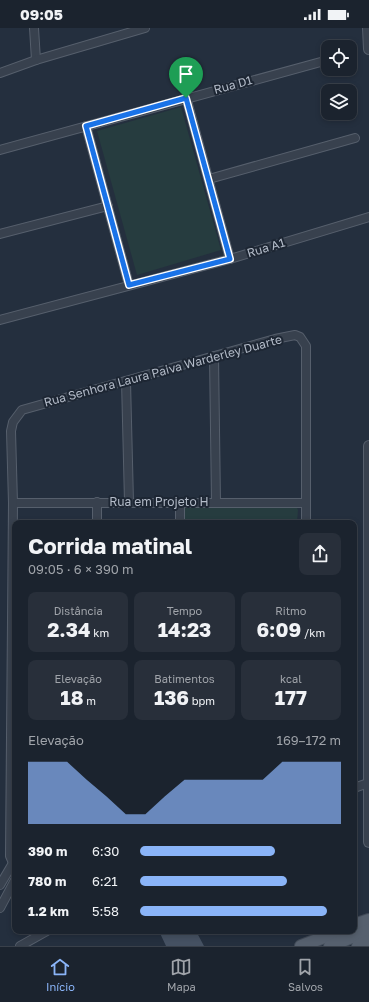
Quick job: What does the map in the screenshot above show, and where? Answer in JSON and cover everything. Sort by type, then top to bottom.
[{"type":"main road","points":[[357,925],[369,920]]},
{"type":"main road","points":[[330,946],[369,930]]},
{"type":"main road","points":[[301,946],[332,934]]},
{"type":"main road","points":[[358,946],[369,941]]},
{"type":"street","points":[[34,28],[36,60]]},
{"type":"street","points":[[0,73],[36,60],[145,28]]},
{"type":"street","points":[[368,28],[369,49]]},
{"type":"street","name":"Rua D1","points":[[0,150],[321,62]]},
{"type":"street","points":[[186,98],[230,259]]},
{"type":"street","points":[[86,126],[129,285]]},
{"type":"street","points":[[209,179],[355,138]]},
{"type":"street","points":[[0,234],[108,206]]},
{"type":"street","name":"Rua A1","points":[[0,320],[230,259],[369,217]]},
{"type":"street","name":"Rua Senhora Laura Paiva Warderley Duarte","points":[[13,503],[11,431],[13,422],[22,410],[275,339],[295,335],[304,340],[306,346],[306,502]]},
{"type":"street","points":[[214,356],[216,503]]},
{"type":"street","points":[[126,381],[129,502]]},
{"type":"street","points":[[369,446],[369,842]]},
{"type":"street","points":[[97,502],[97,520]]},
{"type":"street","name":"Rua em Projeto H","points":[[13,503],[129,502],[180,504],[306,502]]},
{"type":"street","points":[[306,502],[306,520]]},
{"type":"street","points":[[13,503],[13,520]]},
{"type":"street","points":[[180,504],[180,520]]},
{"type":"street","points":[[12,621],[10,856],[12,860]]},
{"type":"street","points":[[357,787],[368,783]]},
{"type":"street","points":[[0,885],[12,867]]},
{"type":"street","points":[[0,908],[12,886]]},
{"type":"street","points":[[20,946],[42,934]]},
{"type":"green space","points":[[181,107],[221,250],[137,275],[97,131]]},
{"type":"green space","points":[[187,502],[295,504],[298,510],[297,520],[180,520],[180,509]]},
{"type":"building","points":[[160,934],[198,934],[204,946],[166,946]]},
{"type":"route","points":[[186,98],[230,259],[129,285],[86,126],[186,98]]}]
